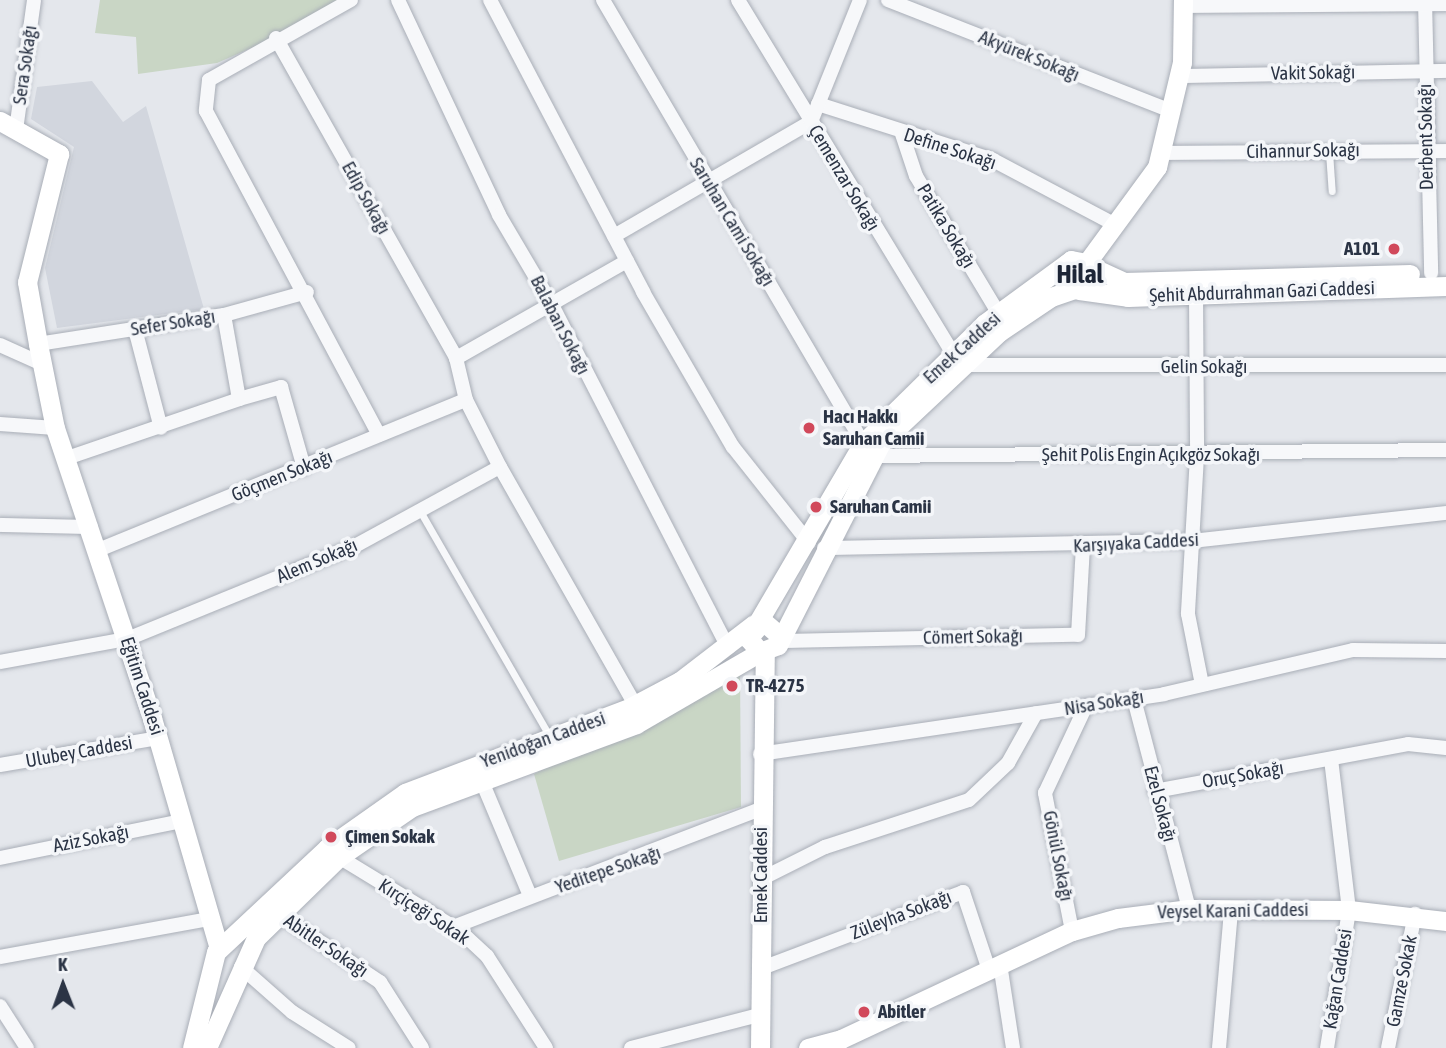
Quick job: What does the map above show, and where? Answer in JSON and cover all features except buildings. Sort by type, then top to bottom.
[{"type":"street","name":"Sera Sokağı","points":[[8,125],[34,0]]},
{"type":"street","points":[[351,0],[276,38],[209,80],[206,111],[307,292],[379,435]]},
{"type":"street","name":"Balaban Sokağı","points":[[398,0],[499,215],[552,305],[728,647]]},
{"type":"street","points":[[490,0],[627,261],[733,447],[816,545]]},
{"type":"street","name":"Saruhan Cami Sokağı","points":[[603,0],[868,449]]},
{"type":"street","name":"Çemenzar Sokağı","points":[[738,0],[810,122],[958,359]]},
{"type":"street","points":[[614,236],[810,122],[860,0]]},
{"type":"street","name":"Akyürek Sokağı","points":[[888,0],[1171,111]]},
{"type":"street","name":"Derbent Sokağı","points":[[1425,2],[1425,150],[1438,273]]},
{"type":"street","points":[[1091,265],[1068,263],[1064,278],[1077,289],[1092,283],[1091,265],[1114,224],[1161,153],[1179,76],[1183,3],[1446,4]]},
{"type":"street","name":"Edip Sokağı","points":[[276,38],[456,358],[466,400],[500,467],[635,705]]},
{"type":"street","name":"Vakit Sokağı","points":[[1179,76],[1446,71]]},
{"type":"street","name":"Define Sokağı","points":[[818,104],[902,134],[993,160],[1114,224]]},
{"type":"street","name":"Eğitim Caddesi","points":[[8,125],[59,155],[27,282],[40,354],[55,428],[91,527],[158,738],[210,919],[217,957]]},
{"type":"street","name":"Patika Sokağı","points":[[902,134],[916,176],[999,314]]},
{"type":"street","name":"Cihannur Sokağı","points":[[1161,153],[1446,151]]},
{"type":"street","points":[[456,358],[627,261]]},
{"type":"street","name":"Emek Caddesi","points":[[760,1048],[760,754],[771,645],[816,545],[868,449],[999,314],[1068,263]]},
{"type":"street","name":"Şehit Abdurrahman Gazi Caddesi","points":[[1091,265],[1124,282],[1438,273]]},
{"type":"street","name":"Şehit Abdurrahman Gazi Caddesi","points":[[1077,289],[1108,297],[1446,286]]},
{"type":"street","name":"Emek Caddesi","points":[[958,359],[1051,296],[1077,289]]},
{"type":"street","name":"Sefer Sokağı","points":[[40,354],[135,329],[224,315],[307,292]]},
{"type":"street","points":[[1196,295],[1197,456],[1188,614],[1202,685]]},
{"type":"street","points":[[224,315],[239,399]]},
{"type":"street","points":[[135,329],[161,428]]},
{"type":"street","points":[[0,345],[40,354]]},
{"type":"street","name":"Gelin Sokağı","points":[[958,359],[1198,368],[1446,365]]},
{"type":"street","points":[[67,458],[281,387],[304,468]]},
{"type":"street","name":"Göçmen Sokağı","points":[[98,550],[466,400]]},
{"type":"street","points":[[0,424],[55,428]]},
{"type":"street","name":"Şehit Polis Engin Açıkgöz Sokağı","points":[[868,449],[1197,456],[1446,450]]},
{"type":"street","name":"Alem Sokağı","points":[[0,662],[127,639],[353,547],[500,467]]},
{"type":"street","name":"Karşıyaka Caddesi","points":[[816,545],[1083,546],[1192,541],[1446,513]]},
{"type":"street","points":[[0,525],[91,527]]},
{"type":"street","name":"Emek Caddesi","points":[[756,623],[816,545]]},
{"type":"street","name":"Cömert Sokağı","points":[[771,645],[1078,635],[1083,546]]},
{"type":"street","points":[[756,623],[773,623],[771,645],[748,638],[756,623]]},
{"type":"street","name":"Yenidoğan Caddesi","points":[[478,772],[550,737],[635,705],[728,647],[756,623]]},
{"type":"street","name":"Yenidoğan Caddesi","points":[[217,957],[333,853],[405,793],[636,724],[771,645]]},
{"type":"street","name":"Nisa Sokağı","points":[[760,754],[1134,699],[1353,650],[1446,651]]},
{"type":"street","name":"Ezel Sokağı","points":[[1134,699],[1155,791],[1189,909]]},
{"type":"street","name":"Gönül Sokağı","points":[[1072,931],[1045,793],[1086,706]]},
{"type":"street","points":[[761,879],[825,847],[969,800],[1008,763],[1036,713]]},
{"type":"street","name":"Ulubey Caddesi","points":[[0,765],[158,738]]},
{"type":"street","name":"Oruç Sokağı","points":[[1155,791],[1408,744],[1446,748]]},
{"type":"street","points":[[1331,760],[1349,910]]},
{"type":"street","points":[[478,772],[530,896]]},
{"type":"street","name":"Yeditepe Sokağı","points":[[453,927],[530,896],[663,851],[761,809]]},
{"type":"street","name":"Aziz Sokağı","points":[[0,858],[182,821]]},
{"type":"street","name":"Yenidoğan Caddesi","points":[[207,1048],[241,967],[278,914],[333,853]]},
{"type":"street","name":"Kırçiçeği Sokak","points":[[333,853],[453,927],[486,956],[541,1047]]},
{"type":"street","name":"Züleyha Sokağı","points":[[762,968],[963,892],[994,967]]},
{"type":"street","name":"Veysel Karani Caddesi","points":[[808,1048],[831,1044],[1072,931],[1189,909],[1349,910],[1415,914],[1446,921]]},
{"type":"street","points":[[1219,1048],[1231,910]]},
{"type":"street","name":"Kağan Caddesi","points":[[1326,1048],[1349,910]]},
{"type":"street","name":"Abitler Sokağı","points":[[278,914],[380,982],[422,1048]]},
{"type":"street","name":"Gamze Sokak","points":[[1388,1048],[1415,914]]},
{"type":"street","points":[[0,957],[210,919]]},
{"type":"street","points":[[192,1048],[217,957],[240,950],[241,967],[292,1012],[349,1048]]},
{"type":"street","points":[[994,967],[1009,1047]]},
{"type":"street","points":[[0,1006],[27,1048]]},
{"type":"street","points":[[631,1048],[762,1014],[775,1048]]},
{"type":"lane","points":[[1329,151],[1332,191]]},
{"type":"lane","points":[[420,511],[550,737]]},
{"type":"shaded area","points":[[92,81],[123,122],[146,106],[204,309],[57,328],[45,268],[74,147],[31,119],[37,87]]},
{"type":"green space","points":[[100,0],[344,0],[343,8],[217,63],[138,74],[136,37],[95,33]]},
{"type":"green space","points":[[740,669],[741,807],[559,861],[534,774]]},
{"type":"place","name":"A101","points":[[1394,249]]},
{"type":"place","name":"Hacı Hakkı Saruhan Camii","points":[[809,428]]},
{"type":"place","name":"Saruhan Camii","points":[[816,507]]},
{"type":"place","name":"TR-4275","points":[[732,686]]},
{"type":"place","name":"Çimen Sokak","points":[[331,837]]},
{"type":"place","name":"Abitler","points":[[864,1012]]},
{"type":"district","name":"Hilal","points":[[1080,275]]}]
